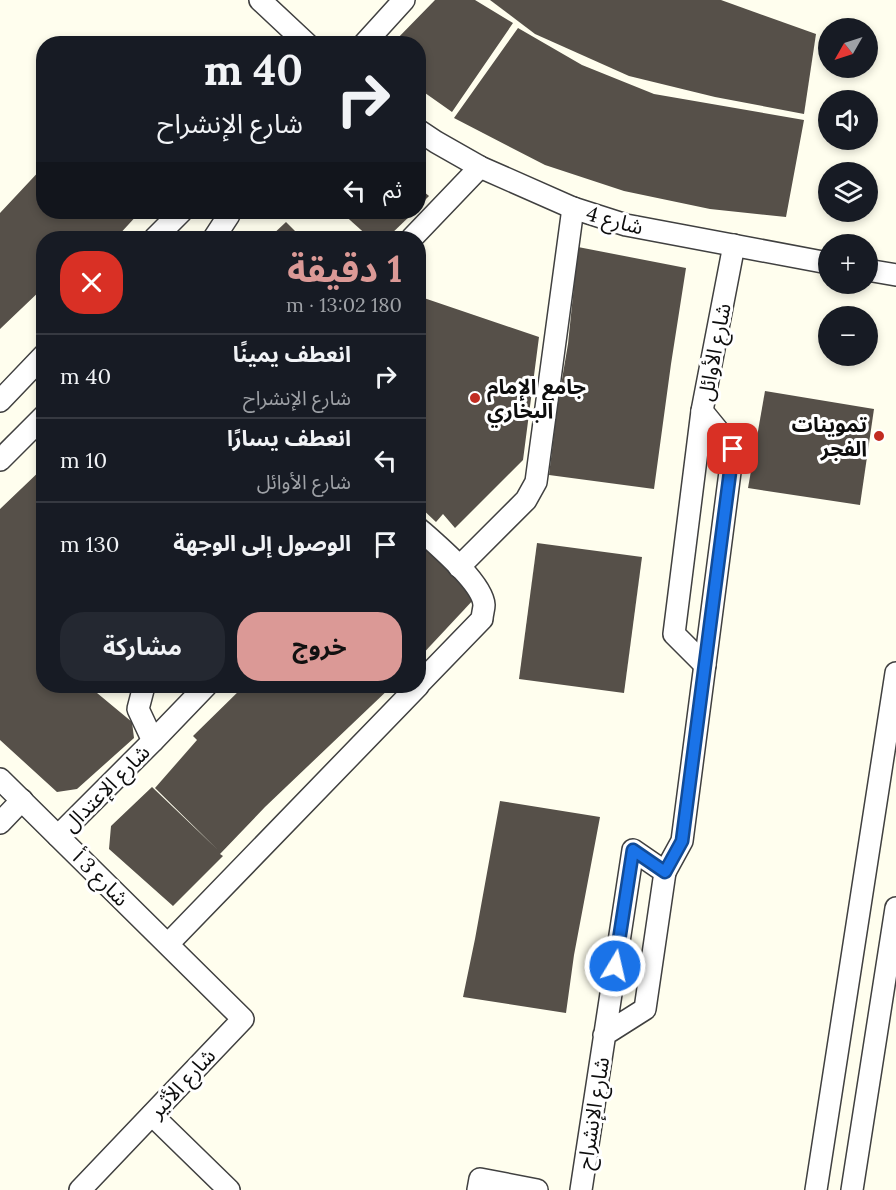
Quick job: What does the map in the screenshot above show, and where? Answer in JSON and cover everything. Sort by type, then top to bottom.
[{"type":"street","points":[[260,0],[298,36]]},
{"type":"street","points":[[371,36],[404,0]]},
{"type":"street","name":"شارع 4","points":[[426,135],[480,167],[573,208],[626,225],[818,261]]},
{"type":"street","points":[[419,231],[480,167]]},
{"type":"street","points":[[459,567],[526,500],[536,482],[573,208]]},
{"type":"street","points":[[163,231],[174,219]]},
{"type":"street","name":"شارع الأوائل","points":[[665,872],[682,841],[733,449],[702,411],[734,245]]},
{"type":"street","points":[[878,272],[896,275]]},
{"type":"street","points":[[0,400],[36,363]]},
{"type":"street","points":[[702,411],[674,634],[705,665]]},
{"type":"street","points":[[0,460],[36,424]]},
{"type":"street","points":[[426,536],[459,567],[480,592],[484,605],[482,619],[426,677]]},
{"type":"street","points":[[816,1190],[896,673]]},
{"type":"street","name":"شارع الإعتدال","points":[[142,693],[138,709],[153,741]]},
{"type":"street","name":"شارع الإعتدال","points":[[58,836],[199,693]]},
{"type":"street","points":[[168,944],[410,693]]},
{"type":"street","name":"شارع 3 أ","points":[[0,779],[201,977]]},
{"type":"street","points":[[0,823],[22,801]]},
{"type":"street","name":"شارع الإنشراح","points":[[581,1190],[604,1035],[633,850],[665,872],[645,1009],[604,1035]]},
{"type":"street","points":[[852,1190],[896,908]]},
{"type":"street","name":"شارع الأثير","points":[[80,1190],[243,1019],[201,977]]},
{"type":"street","points":[[152,1115],[229,1190]]},
{"type":"street","points":[[478,1190],[480,1179],[537,1190]]},
{"type":"building","points":[[435,0],[475,0],[513,23],[452,112],[426,94],[426,36],[400,36]]},
{"type":"building","points":[[490,0],[721,0],[816,34],[804,114],[715,97],[629,76],[535,34]]},
{"type":"building","points":[[518,28],[582,65],[654,94],[804,120],[786,217],[710,209],[624,191],[545,165],[454,118]]},
{"type":"building","points":[[36,175],[36,219],[134,219],[122,231],[36,231],[36,295],[0,329],[0,213]]},
{"type":"building","points":[[349,219],[407,219],[394,231],[362,231]]},
{"type":"building","points":[[286,222],[295,231],[276,231]]},
{"type":"building","points":[[578,247],[686,268],[654,489],[549,475],[568,344]]},
{"type":"building","name":"جامع الإمام البخاري","points":[[426,299],[539,337],[523,460],[455,528],[443,514],[436,522],[426,513]]},
{"type":"building","points":[[765,391],[874,409],[860,505],[748,488]]},
{"type":"building","points":[[36,475],[36,693],[97,693],[132,722],[134,738],[77,789],[57,792],[0,740],[0,509]]},
{"type":"building","points":[[537,543],[642,557],[624,693],[519,679]]},
{"type":"building","points":[[426,549],[475,598],[426,650]]},
{"type":"building","points":[[237,693],[385,693],[265,807],[220,854],[223,856],[173,906],[109,849],[111,826],[152,787],[218,850],[155,788],[197,740],[193,736]]},
{"type":"building","points":[[500,801],[600,817],[574,955],[566,1013],[463,997]]},
{"type":"place","name":"جامع الإمام البخاري","points":[[475,398]]},
{"type":"place","name":"تموينات الفجر","points":[[879,436]]},
{"type":"route","points":[[615,966],[633,850],[665,872],[682,841],[733,449]]}]
